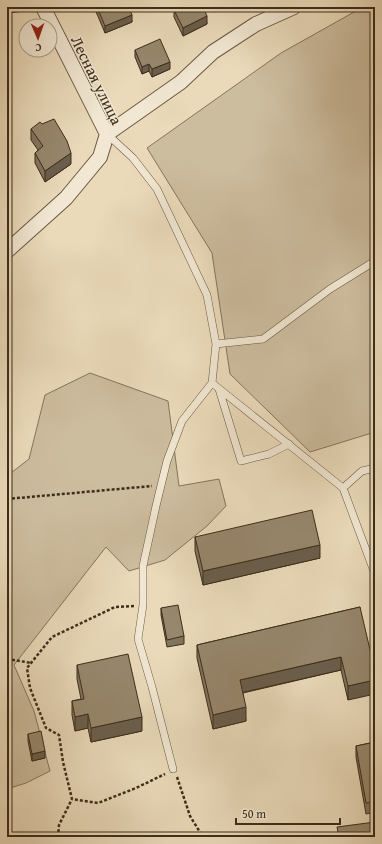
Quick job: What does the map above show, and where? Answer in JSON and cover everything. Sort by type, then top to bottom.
[{"type":"street","name":"Лесная улица","points":[[7,251],[66,198],[100,157],[107,134],[43,7]]},
{"type":"street","points":[[107,134],[181,82],[213,52],[256,24],[294,7]]},
{"type":"lane","points":[[107,134],[133,158],[157,189],[207,295],[216,344],[212,383],[182,421],[167,461],[143,566],[142,605],[138,639],[174,769]]},
{"type":"lane","points":[[216,344],[263,339],[330,289],[375,261]]},
{"type":"lane","points":[[212,383],[343,488],[375,574]]},
{"type":"lane","points":[[219,389],[241,461],[269,454],[289,444]]},
{"type":"lane","points":[[343,488],[362,471],[375,468]]},
{"type":"path","points":[[7,499],[161,485]]},
{"type":"path","points":[[58,837],[59,825],[72,799],[63,762],[59,735],[46,728],[30,688],[27,668],[52,637],[115,607],[142,605]]},
{"type":"path","points":[[7,659],[32,663]]},
{"type":"path","points":[[72,799],[98,803],[136,788],[174,769],[190,816],[203,837]]},
{"type":"shaded area","points":[[363,7],[375,7],[375,432],[310,452],[230,374],[212,253],[147,148],[281,53]]},
{"type":"shaded area","points":[[90,373],[168,401],[179,486],[219,479],[226,506],[207,526],[165,560],[129,571],[106,547],[14,665],[34,711],[50,771],[26,783],[7,789],[7,476],[29,459],[45,395]]},
{"type":"building","points":[[97,7],[129,7],[132,15],[105,26]]},
{"type":"building","points":[[181,7],[203,7],[207,16],[183,28],[174,10]]},
{"type":"building","points":[[160,39],[170,62],[152,69],[149,64],[142,67],[135,50]]},
{"type":"building","points":[[54,119],[67,141],[71,153],[45,171],[35,153],[43,146],[31,129],[40,122],[42,124]]},
{"type":"building","points":[[312,510],[320,545],[203,571],[195,537]]},
{"type":"building","points":[[178,605],[184,636],[167,640],[161,608]]},
{"type":"building","points":[[360,607],[375,671],[375,680],[348,686],[341,657],[240,680],[246,707],[213,715],[197,645]]},
{"type":"building","points":[[128,654],[142,717],[91,728],[88,714],[75,717],[72,701],[84,699],[77,665]]},
{"type":"building","points":[[41,731],[45,751],[32,754],[28,734]]},
{"type":"building","points":[[375,742],[375,802],[366,803],[356,746]]},
{"type":"building","points":[[375,822],[375,837],[339,837],[337,827]]}]
